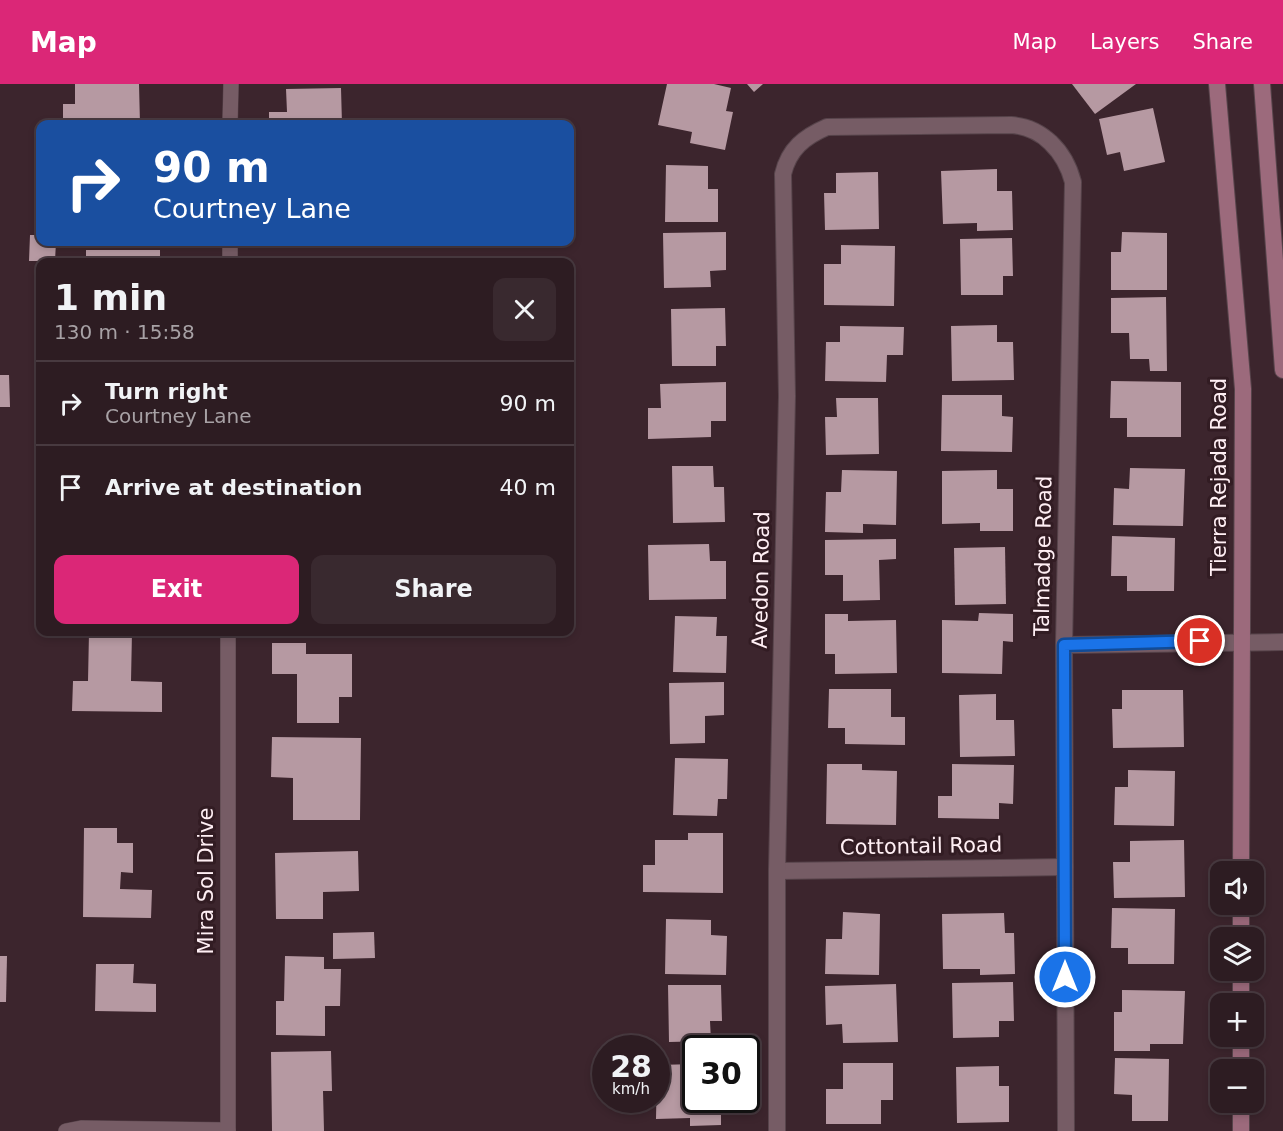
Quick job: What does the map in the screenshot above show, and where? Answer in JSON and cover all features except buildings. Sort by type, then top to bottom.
[{"type":"main road","name":"Tierra Rejada Road","points":[[1217,84],[1243,390],[1241,861]]},
{"type":"main road","points":[[1262,84],[1283,370]]},
{"type":"main road","points":[[1241,1113],[1241,1131]]},
{"type":"street","name":"Talmadge Road","points":[[903,127],[1023,126],[1044,136],[1065,160],[1073,182],[1064,645],[1066,1131]]},
{"type":"street","name":"Avedon Road","points":[[777,1131],[777,871],[787,396],[783,174],[790,153],[807,135],[817,131],[827,128],[903,127]]},
{"type":"street","points":[[1064,645],[1283,642]]},
{"type":"street","name":"Cottontail Road","points":[[777,871],[1065,867]]},
{"type":"lane","points":[[230,120],[231,84]]},
{"type":"lane","name":"Mira Sol Drive","points":[[228,636],[228,1131]]},
{"type":"lane","points":[[66,1131],[81,1128],[228,1131]]},
{"type":"route","points":[[1065,977],[1064,645],[1200,641]]}]
